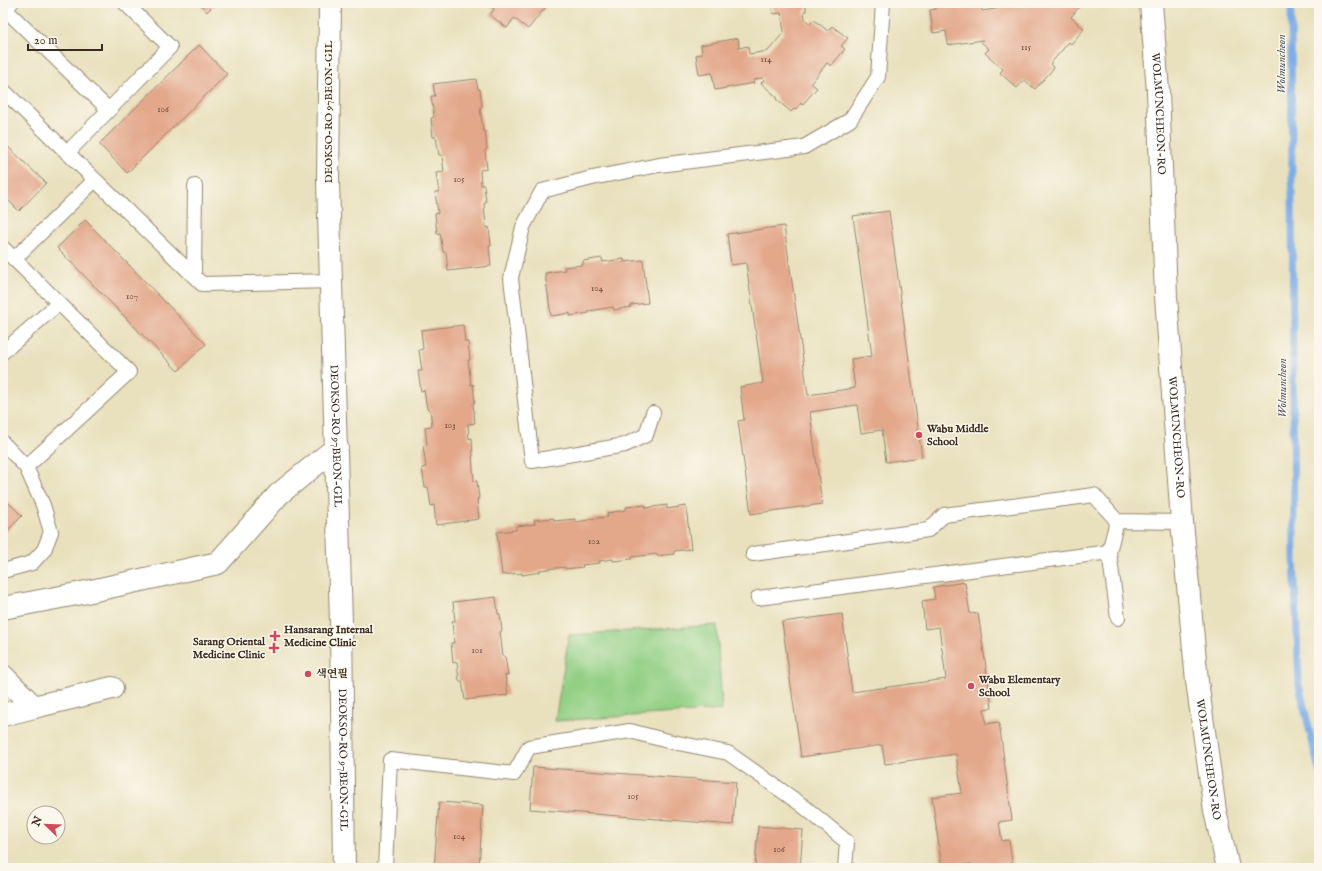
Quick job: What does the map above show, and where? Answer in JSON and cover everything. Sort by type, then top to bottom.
[{"type":"street","name":"DEOKSO-RO 97BEON-GIL","points":[[330,3],[328,181],[337,447],[344,868]]},
{"type":"street","name":"WOLMUNCHEON-RO","points":[[1151,3],[1158,91],[1166,296],[1182,522],[1197,681],[1215,811],[1228,868]]},
{"type":"street","points":[[3,608],[82,593],[218,563],[279,494],[337,447]]},
{"type":"street","points":[[3,676],[34,707]]},
{"type":"street","points":[[3,715],[112,688]]},
{"type":"lane","points":[[11,3],[5,9],[109,110]]},
{"type":"lane","points":[[67,153],[170,47],[125,3]]},
{"type":"lane","points":[[653,413],[646,436],[625,445],[532,461],[511,278],[522,228],[542,191],[592,178],[660,165],[804,147],[850,120],[878,77],[884,3]]},
{"type":"lane","points":[[3,90],[202,284],[332,281]]},
{"type":"lane","points":[[14,259],[96,180]]},
{"type":"lane","points":[[194,276],[195,186]]},
{"type":"lane","points":[[3,248],[129,372],[26,467]]},
{"type":"lane","points":[[3,352],[59,303]]},
{"type":"lane","points":[[3,443],[26,467],[43,505],[51,532],[44,550],[32,563],[3,572]]},
{"type":"lane","points":[[753,554],[928,530],[944,515],[1094,495],[1117,521],[1182,522]]},
{"type":"lane","points":[[1117,521],[1109,552],[1118,618]]},
{"type":"lane","points":[[758,598],[1109,552]]},
{"type":"lane","points":[[385,868],[390,760],[514,774],[529,747],[630,731],[668,741],[728,753],[802,805],[847,842],[845,868]]},
{"type":"green space","points":[[717,625],[722,710],[555,721],[569,635]]},
{"type":"building","points":[[199,3],[216,3],[207,12]]},
{"type":"building","points":[[549,3],[528,29],[514,18],[507,28],[490,15],[494,9],[488,4]]},
{"type":"building","points":[[761,3],[806,3],[806,11],[804,11],[805,19],[810,24],[814,20],[828,31],[832,26],[848,38],[841,46],[845,49],[831,66],[827,63],[811,83],[817,88],[802,105],[801,103],[791,112],[761,83],[764,80],[762,78],[753,80],[754,83],[715,90],[712,73],[699,75],[696,55],[702,54],[701,45],[738,38],[739,48],[748,46],[749,54],[768,51],[784,32],[781,13],[773,14],[771,5],[762,6]]},
{"type":"building","points":[[935,3],[972,3],[972,5],[981,3],[982,11],[1000,8],[1004,3],[1074,3],[1079,7],[1071,17],[1084,29],[1071,44],[1069,42],[1050,64],[1054,68],[1035,89],[1024,80],[1017,88],[1000,73],[1003,69],[985,53],[989,49],[981,42],[983,40],[948,45],[946,31],[933,33],[930,10],[936,9]]},
{"type":"building","points":[[199,45],[227,74],[127,173],[99,144]]},
{"type":"building","points":[[476,79],[478,89],[480,89],[482,106],[480,107],[487,149],[485,150],[487,169],[480,170],[481,185],[484,185],[486,202],[484,203],[486,228],[489,227],[491,266],[448,271],[446,252],[443,252],[440,233],[437,234],[435,214],[438,213],[435,192],[439,192],[436,173],[444,172],[442,155],[439,155],[436,137],[433,137],[431,118],[434,117],[431,96],[435,96],[433,84]]},
{"type":"building","points":[[3,142],[46,183],[19,211],[3,195]]},
{"type":"building","points":[[889,211],[922,457],[886,462],[882,430],[861,433],[857,405],[810,412],[822,504],[751,514],[738,421],[744,420],[740,387],[763,383],[746,263],[731,265],[727,234],[784,226],[808,395],[855,388],[851,359],[872,356],[853,216]]},
{"type":"building","points":[[85,220],[206,344],[178,371],[57,248]]},
{"type":"building","points":[[602,258],[603,262],[624,259],[624,262],[643,260],[648,303],[631,305],[631,307],[614,310],[613,307],[589,311],[589,313],[570,316],[570,313],[551,316],[545,273],[565,270],[564,267],[583,265],[583,261]]},
{"type":"building","points":[[463,325],[465,342],[468,342],[470,360],[468,360],[475,403],[473,403],[475,423],[468,424],[469,439],[472,438],[474,481],[477,481],[479,519],[436,525],[434,505],[431,506],[428,487],[425,487],[422,468],[426,467],[423,446],[427,445],[425,427],[432,426],[430,409],[427,409],[424,390],[421,391],[418,371],[422,371],[419,350],[423,349],[421,330]]},
{"type":"building","points":[[3,497],[22,516],[3,535]]},
{"type":"building","points":[[645,505],[646,508],[667,505],[667,509],[686,506],[691,549],[674,551],[674,554],[657,556],[657,554],[632,557],[632,559],[599,561],[600,563],[582,565],[583,567],[565,569],[565,567],[540,570],[540,572],[522,575],[522,573],[502,575],[497,532],[516,530],[516,526],[535,524],[534,520],[554,518],[554,521],[575,519],[576,522],[608,517],[607,513],[626,510],[626,507]]},
{"type":"building","points":[[965,582],[970,614],[978,613],[992,708],[984,709],[986,724],[999,722],[1012,820],[999,822],[1002,841],[1009,840],[1013,868],[972,868],[971,864],[942,868],[932,797],[962,793],[956,754],[885,764],[882,745],[801,757],[782,622],[842,614],[852,692],[946,679],[939,627],[925,629],[922,601],[935,599],[933,587]]},
{"type":"building","points":[[496,597],[498,614],[500,614],[502,631],[500,632],[503,656],[505,656],[508,675],[505,675],[508,695],[465,700],[462,681],[459,681],[457,662],[453,663],[451,643],[454,643],[452,621],[455,621],[453,602]]},
{"type":"building","points":[[533,767],[736,782],[733,825],[530,809]]},
{"type":"building","points":[[439,802],[483,805],[479,868],[434,868]]},
{"type":"building","points":[[758,826],[803,830],[800,868],[755,868]]},
{"type":"waterway","name":"Wolmuncheon","points":[[1291,3],[1294,556],[1299,685],[1319,771]]},
{"type":"place","name":"Wabu Middle School","points":[[919,435]]},
{"type":"place","name":"Hansarang Internal Medicine Clinic","points":[[275,636]]},
{"type":"place","name":"Sarang Oriental Medicine Clinic","points":[[274,648]]},
{"type":"place","name":"색연필","points":[[308,674]]},
{"type":"place","name":"Wabu Elementary School","points":[[971,686]]}]
